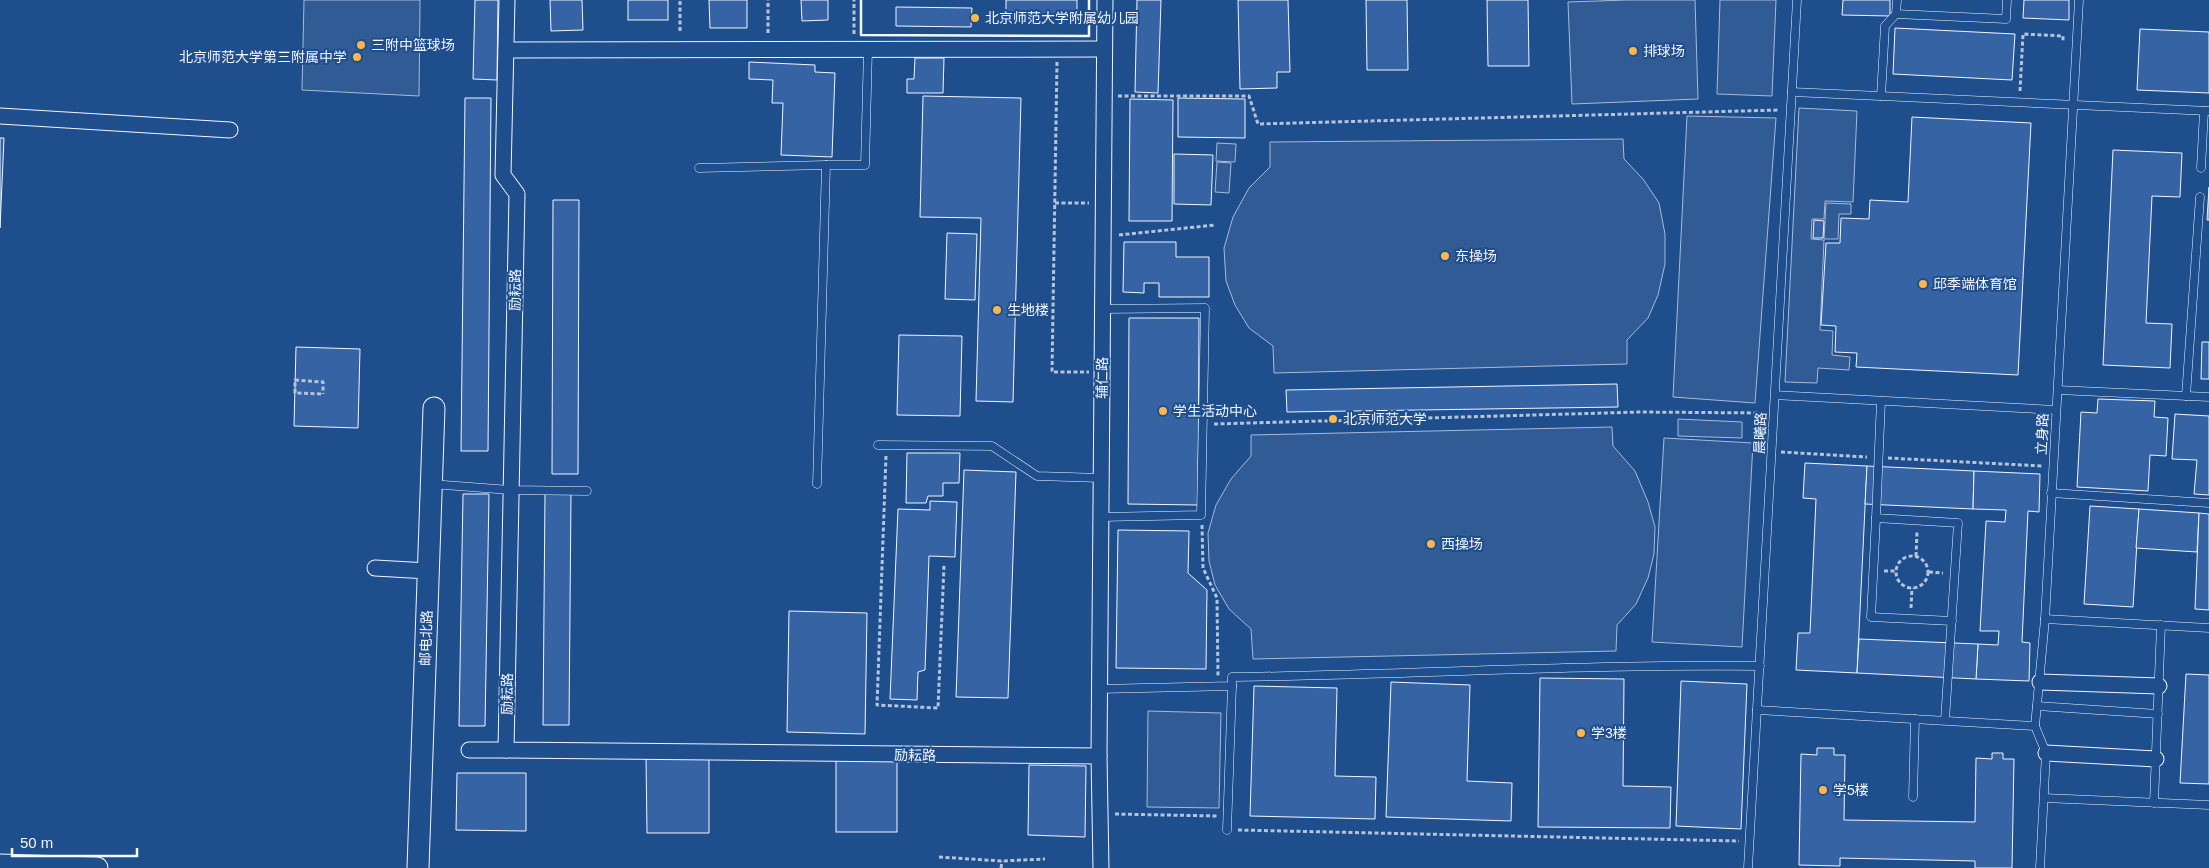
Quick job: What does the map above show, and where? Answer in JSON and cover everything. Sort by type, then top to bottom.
[{"type":"street","name":"励耘路","points":[[508,0],[504,175],[517,194],[506,750],[1099,756]]},
{"type":"street","name":"辅仁路","points":[[1101,868],[1099,690],[1105,0]]},
{"type":"street","points":[[506,50],[1104,49]]},
{"type":"street","points":[[0,116],[230,130]]},
{"type":"street","name":"邮电北路","points":[[418,868],[434,408]]},
{"type":"street","points":[[376,568],[428,571]]},
{"type":"street","points":[[2040,682],[2158,686]]},
{"type":"street","points":[[469,750],[506,750]]},
{"type":"street","points":[[2046,753],[2156,759]]},
{"type":"street","points":[[0,865],[97,868]]},
{"type":"lane","name":"晨曦路","points":[[1748,868],[1797,0]]},
{"type":"lane","points":[[1881,96],[1885,26],[1896,14],[1897,0]]},
{"type":"lane","points":[[1896,14],[2006,19],[2007,0]]},
{"type":"lane","name":"立身路","points":[[2040,868],[2046,753],[2036,726],[2045,619],[2079,0]]},
{"type":"lane","points":[[698,168],[865,165],[860,50]]},
{"type":"lane","points":[[1792,92],[2207,111],[2201,168]]},
{"type":"lane","points":[[817,484],[826,165]]},
{"type":"lane","points":[[2186,396],[2200,197]]},
{"type":"lane","points":[[1101,518],[1201,515],[1205,308],[1103,309]]},
{"type":"lane","points":[[2058,390],[2209,398]]},
{"type":"lane","points":[[1775,395],[2056,410]]},
{"type":"lane","points":[[1881,401],[1872,617],[1952,621]]},
{"type":"lane","points":[[882,445],[992,446],[1037,476],[1101,478]]},
{"type":"lane","points":[[431,484],[511,490],[587,490]]},
{"type":"lane","points":[[2051,492],[2209,503]]},
{"type":"lane","points":[[1876,518],[1958,523],[1945,720]]},
{"type":"lane","points":[[2045,619],[2209,628]]},
{"type":"lane","points":[[2154,803],[2161,625]]},
{"type":"lane","points":[[1228,830],[1232,677],[1377,675],[1605,667],[1760,666]]},
{"type":"lane","points":[[1099,690],[1232,686]]},
{"type":"lane","points":[[2037,706],[2158,714]]},
{"type":"lane","points":[[1757,710],[2036,726]]},
{"type":"lane","points":[[1913,797],[1915,718]]},
{"type":"lane","points":[[2044,798],[2209,805]]},
{"type":"path","points":[[680,0],[680,31]]},
{"type":"path","points":[[768,0],[768,33]]},
{"type":"path","points":[[854,0],[860,50]]},
{"type":"path","points":[[2019,102],[2023,34],[2063,36],[2063,46]]},
{"type":"path","points":[[1057,48],[1052,372],[1102,372]]},
{"type":"path","points":[[1104,96],[1249,96],[1258,124],[1790,110]]},
{"type":"path","points":[[1055,203],[1103,204]]},
{"type":"path","points":[[1103,237],[1215,225]]},
{"type":"path","points":[[296,380],[323,382],[322,394],[295,393],[296,380]]},
{"type":"path","points":[[1203,424],[1640,412],[1774,413]]},
{"type":"path","points":[[882,445],[877,705],[938,708],[944,565]]},
{"type":"path","points":[[1772,452],[2053,467]]},
{"type":"path","points":[[1201,515],[1203,568],[1217,598],[1218,686]]},
{"type":"path","points":[[1916,556],[1917,521]]},
{"type":"path","points":[[1916,556],[1925,562],[1929,572],[1925,582],[1917,588],[1912,588],[1902,585],[1896,576],[1896,571],[1900,561],[1916,556]]},
{"type":"path","points":[[1911,619],[1912,588]]},
{"type":"path","points":[[1100,814],[1228,816]]},
{"type":"path","points":[[1228,830],[1750,841]]},
{"type":"path","points":[[939,858],[1002,861],[1045,859]]},
{"type":"path","points":[[1002,861],[1002,868]]},
{"type":"shaded area","name":"三附中篮球场","points":[[304,0],[420,0],[419,96],[302,90]]},
{"type":"shaded area","name":"排球场","points":[[1695,0],[1698,99],[1572,104],[1568,2]]},
{"type":"shaded area","points":[[1720,0],[1776,0],[1772,96],[1717,94]]},
{"type":"shaded area","points":[[1799,108],[1857,111],[1853,202],[1825,201],[1824,219],[1812,219],[1811,239],[1824,240],[1820,330],[1833,331],[1832,355],[1850,357],[1849,370],[1818,368],[1817,383],[1785,382]]},
{"type":"shaded area","points":[[1687,116],[1776,118],[1755,403],[1673,397]]},
{"type":"shaded area","name":"东操场","points":[[1623,139],[1624,159],[1643,179],[1659,203],[1665,234],[1665,264],[1658,295],[1648,318],[1627,340],[1627,364],[1274,373],[1273,346],[1249,328],[1235,305],[1226,281],[1224,248],[1233,217],[1249,188],[1270,167],[1270,142]]},
{"type":"shaded area","points":[[1217,143],[1236,144],[1235,162],[1216,161]]},
{"type":"shaded area","points":[[1217,162],[1231,163],[1229,193],[1215,192]]},
{"type":"shaded area","points":[[1826,203],[1851,204],[1851,214],[1839,214],[1838,239],[1824,239]]},
{"type":"shaded area","points":[[1678,419],[1742,422],[1742,438],[1678,436]]},
{"type":"shaded area","name":"西操场","points":[[1612,427],[1613,446],[1635,471],[1648,502],[1655,527],[1654,554],[1648,578],[1636,604],[1617,625],[1616,651],[1253,659],[1251,629],[1229,609],[1215,585],[1209,561],[1208,533],[1216,505],[1231,479],[1251,456],[1251,435]]},
{"type":"shaded area","points":[[1664,438],[1753,443],[1742,647],[1652,642]]},
{"type":"shaded area","points":[[1148,711],[1221,713],[1219,808],[1147,807]]},
{"type":"building","points":[[475,0],[498,0],[497,80],[473,79]]},
{"type":"building","points":[[550,0],[582,0],[583,30],[551,31]]},
{"type":"building","points":[[628,0],[668,0],[668,20],[628,20]]},
{"type":"building","points":[[709,0],[747,0],[747,28],[710,28]]},
{"type":"building","points":[[801,0],[828,0],[828,20],[802,21]]},
{"type":"building","points":[[1006,0],[1077,0],[1077,16],[1006,15]]},
{"type":"building","points":[[1137,0],[1161,0],[1158,93],[1135,92]]},
{"type":"building","points":[[1238,0],[1288,0],[1290,72],[1277,72],[1277,88],[1240,89]]},
{"type":"building","points":[[1366,0],[1407,0],[1408,70],[1367,70]]},
{"type":"building","points":[[1487,0],[1528,0],[1529,66],[1488,66]]},
{"type":"building","points":[[1843,0],[1890,0],[1890,16],[1842,15]]},
{"type":"building","points":[[2024,0],[2069,0],[2069,20],[2023,18]]},
{"type":"building","points":[[896,7],[972,8],[971,27],[896,26]]},
{"type":"building","points":[[1895,28],[2015,34],[2012,80],[1893,74]]},
{"type":"building","points":[[2140,29],[2209,32],[2209,93],[2137,90]]},
{"type":"building","points":[[915,58],[944,58],[943,93],[907,93],[907,79],[914,79]]},
{"type":"building","points":[[749,62],[815,65],[815,72],[835,73],[832,157],[781,155],[783,103],[772,103],[773,80],[749,79]]},
{"type":"building","name":"生地楼","points":[[923,96],[1021,98],[1013,402],[976,401],[981,218],[920,217]]},
{"type":"building","points":[[465,98],[491,98],[488,451],[461,451]]},
{"type":"building","points":[[1178,98],[1245,99],[1245,138],[1178,137]]},
{"type":"building","points":[[1130,99],[1173,100],[1172,221],[1129,221]]},
{"type":"building","name":"邱季端体育馆","points":[[1912,117],[2031,123],[2018,375],[1856,367],[1857,353],[1835,352],[1836,326],[1821,325],[1826,243],[1840,243],[1841,218],[1869,219],[1870,200],[1908,202]]},
{"type":"building","points":[[0,138],[4,138],[0,228]]},
{"type":"building","points":[[2113,150],[2182,153],[2180,197],[2152,196],[2146,323],[2172,324],[2170,368],[2103,365]]},
{"type":"building","points":[[1174,154],[1213,155],[1211,205],[1174,204]]},
{"type":"building","points":[[2209,187],[2209,220],[2207,220]]},
{"type":"building","points":[[553,200],[579,200],[578,474],[552,474]]},
{"type":"building","points":[[1814,220],[1824,221],[1823,238],[1813,238]]},
{"type":"building","points":[[947,233],[977,234],[975,300],[945,299]]},
{"type":"building","points":[[1124,242],[1176,242],[1176,257],[1209,257],[1209,297],[1159,297],[1159,283],[1144,283],[1144,293],[1123,292]]},
{"type":"building","name":"学生活动中心","points":[[1129,318],[1199,318],[1198,505],[1128,504]]},
{"type":"building","points":[[899,335],[962,336],[960,416],[897,415]]},
{"type":"building","points":[[2202,342],[2209,342],[2209,379],[2201,379]]},
{"type":"building","points":[[296,347],[360,349],[358,428],[294,426]]},
{"type":"building","points":[[1617,384],[1618,407],[1287,412],[1286,390]]},
{"type":"building","points":[[2098,399],[2155,401],[2154,417],[2168,418],[2166,456],[2150,455],[2148,491],[2077,487],[2081,412],[2097,413]]},
{"type":"building","points":[[2175,414],[2209,416],[2209,495],[2194,494],[2197,460],[2172,459]]},
{"type":"building","points":[[907,453],[960,453],[959,483],[943,483],[943,496],[928,496],[926,503],[906,503]]},
{"type":"building","points":[[1805,463],[1867,466],[1857,673],[1796,670],[1798,633],[1810,633],[1816,499],[1803,498]]},
{"type":"building","points":[[1867,466],[1974,471],[1973,509],[1865,504]]},
{"type":"building","points":[[964,470],[1016,472],[1008,698],[956,697]]},
{"type":"building","points":[[1974,471],[2040,474],[2039,512],[2028,511],[2022,642],[2030,643],[2029,681],[1976,679],[1978,644],[1998,645],[1999,631],[1980,631],[1986,521],[2005,522],[2006,510],[1973,509]]},
{"type":"building","points":[[545,493],[571,494],[569,725],[543,725]]},
{"type":"building","points":[[463,494],[489,494],[485,726],[459,726]]},
{"type":"building","points":[[930,501],[957,502],[955,557],[929,556],[925,670],[918,672],[917,700],[890,699],[898,509],[930,510]]},
{"type":"building","points":[[2090,506],[2139,509],[2133,607],[2084,604]]},
{"type":"building","points":[[2139,509],[2199,513],[2197,552],[2136,548]]},
{"type":"building","points":[[2199,513],[2209,514],[2209,610],[2195,609]]},
{"type":"building","points":[[1118,530],[1189,531],[1188,573],[1207,590],[1206,669],[1116,668]]},
{"type":"building","points":[[789,611],[867,613],[865,734],[787,732]]},
{"type":"building","points":[[1859,639],[1978,644],[1976,679],[1857,673]]},
{"type":"building","points":[[2186,674],[2209,675],[2209,784],[2180,783]]},
{"type":"building","name":"学3楼","points":[[1540,678],[1624,679],[1623,786],[1671,787],[1670,828],[1538,827]]},
{"type":"building","points":[[1681,681],[1747,684],[1741,829],[1676,826]]},
{"type":"building","points":[[1391,682],[1470,685],[1467,781],[1512,783],[1511,821],[1386,817]]},
{"type":"building","points":[[1254,686],[1337,688],[1335,776],[1376,777],[1375,819],[1250,816]]},
{"type":"building","name":"学5楼","points":[[1817,748],[1834,748],[1834,755],[1845,755],[1844,820],[1975,822],[1976,758],[1992,759],[1992,753],[2003,753],[2003,759],[2014,759],[2012,868],[1975,868],[1975,861],[1840,858],[1840,866],[1799,865],[1801,754],[1817,755]]},
{"type":"building","points":[[709,756],[709,833],[647,833],[646,757]]},
{"type":"building","points":[[836,760],[897,760],[897,832],[836,832]]},
{"type":"building","points":[[1029,765],[1086,766],[1085,837],[1028,835]]},
{"type":"building","points":[[457,773],[526,773],[526,831],[456,830]]},
{"type":"wall","points":[[861,0],[861,35],[1089,36],[1089,0]]},
{"type":"place","name":"北京师范大学附属幼儿园","points":[[975,18]]},
{"type":"place","name":"三附中篮球场","points":[[361,45]]},
{"type":"place","name":"排球场","points":[[1633,51]]},
{"type":"place","name":"北京师范大学第三附属中学","points":[[357,57]]},
{"type":"place","name":"东操场","points":[[1445,256]]},
{"type":"place","name":"邱季端体育馆","points":[[1923,284]]},
{"type":"place","name":"生地楼","points":[[997,310]]},
{"type":"place","name":"学生活动中心","points":[[1163,411]]},
{"type":"place","name":"北京师范大学","points":[[1333,419]]},
{"type":"place","name":"西操场","points":[[1431,544]]},
{"type":"place","name":"学3楼","points":[[1581,733]]},
{"type":"place","name":"学5楼","points":[[1823,790]]}]
